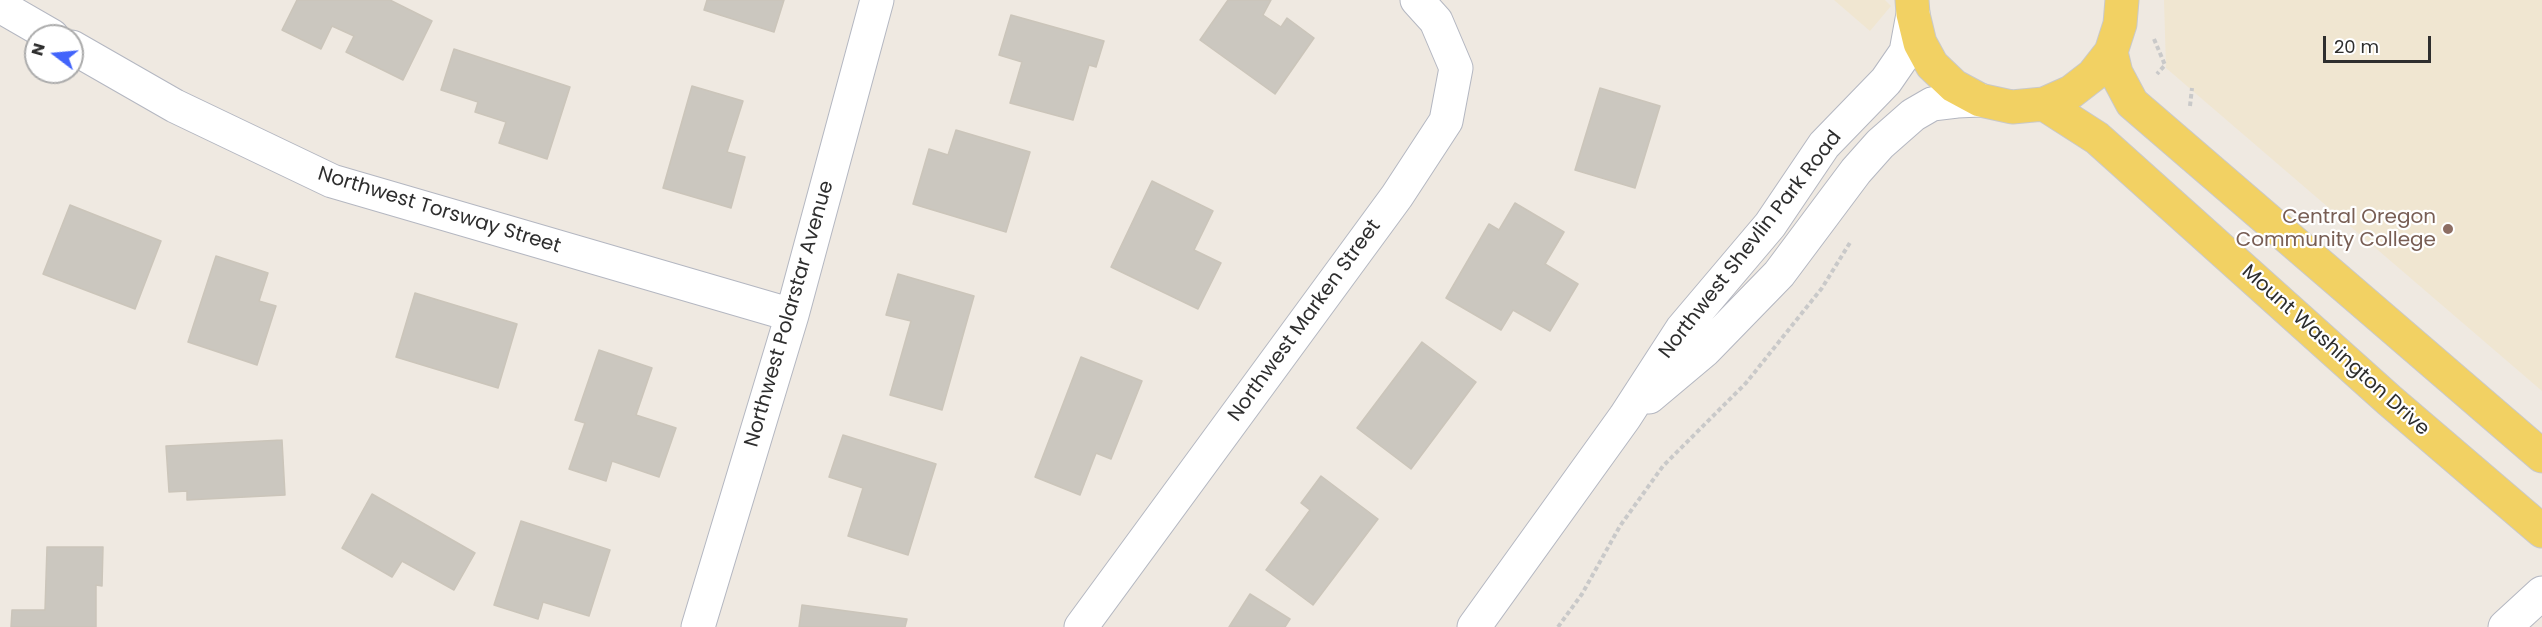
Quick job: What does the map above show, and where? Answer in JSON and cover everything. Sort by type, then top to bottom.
[{"type":"main road","points":[[1913,7],[1920,43],[1932,65],[1954,86],[1980,100],[2012,107],[2044,104],[2071,92],[2093,75],[2110,52],[2120,24],[2122,0]]},
{"type":"main road","points":[[2110,52],[2116,73],[2132,103],[2542,456]]},
{"type":"main road","name":"Mount Washington Drive","points":[[2044,104],[2097,138],[2390,400],[2542,531]]},
{"type":"street","name":"Northwest Polarstar Avenue","points":[[698,627],[792,315],[877,0]]},
{"type":"street","name":"Northwest Marken Street","points":[[1081,627],[1397,196],[1446,121],[1456,68],[1436,21],[1417,0]]},
{"type":"street","points":[[0,6],[31,24]]},
{"type":"street","name":"Northwest Shevlin Park Road","points":[[1474,627],[1624,417],[1682,329],[1770,225],[1824,145],[1886,81],[1906,52],[1913,7]]},
{"type":"street","name":"Northwest Torsway Street","points":[[84,54],[175,106],[332,181],[792,315]]},
{"type":"street","name":"Northwest Shevlin Park Road","points":[[1624,417],[1705,350],[1779,274],[1856,171],[1880,144],[1913,116],[1932,104],[1957,100],[1980,100]]},
{"type":"street","points":[[2505,627],[2542,593]]},
{"type":"path","points":[[1558,627],[1582,594],[1620,526],[1663,466],[1746,382],[1822,288],[1853,238]]},
{"type":"shaded area","points":[[1834,0],[1885,0],[1891,6],[1870,31]]},
{"type":"shaded area","name":"Central Oregon Community College","points":[[2164,0],[2542,0],[2542,391],[2166,68]]},
{"type":"building","points":[[297,0],[390,0],[432,21],[403,80],[346,52],[354,36],[332,26],[321,49],[282,30]]},
{"type":"building","points":[[707,0],[784,0],[774,32],[704,10]]},
{"type":"building","points":[[1228,0],[1271,0],[1263,15],[1281,27],[1287,18],[1314,38],[1275,94],[1200,40]]},
{"type":"building","points":[[1011,15],[1104,41],[1096,67],[1089,65],[1073,120],[1010,103],[1022,62],[999,55]]},
{"type":"building","points":[[454,49],[570,87],[547,159],[499,143],[506,122],[475,112],[478,102],[441,90]]},
{"type":"building","points":[[692,86],[743,101],[727,152],[745,157],[731,208],[663,188]]},
{"type":"building","points":[[1600,88],[1660,106],[1635,188],[1575,170]]},
{"type":"building","points":[[956,130],[1030,152],[1006,232],[913,204],[929,149],[948,155]]},
{"type":"building","points":[[1152,181],[1213,211],[1194,250],[1221,263],[1198,309],[1111,267]]},
{"type":"building","points":[[1515,203],[1564,232],[1545,264],[1578,284],[1550,331],[1513,310],[1501,330],[1446,298],[1489,224],[1499,230]]},
{"type":"building","points":[[70,205],[161,241],[135,309],[43,274]]},
{"type":"building","points":[[216,256],[268,273],[259,301],[276,306],[257,365],[188,342]]},
{"type":"building","points":[[898,274],[974,296],[942,410],[890,395],[911,321],[886,315]]},
{"type":"building","points":[[415,293],[517,324],[498,388],[396,357]]},
{"type":"building","points":[[1422,342],[1476,382],[1411,469],[1357,428]]},
{"type":"building","points":[[599,350],[652,368],[636,415],[676,428],[659,477],[612,461],[606,481],[569,469],[585,423],[575,420]]},
{"type":"building","points":[[1081,357],[1142,381],[1111,459],[1096,453],[1080,495],[1035,477]]},
{"type":"building","points":[[843,435],[936,464],[908,555],[848,536],[863,488],[829,477]]},
{"type":"building","points":[[282,440],[285,495],[187,500],[187,491],[169,492],[166,446]]},
{"type":"building","points":[[1321,476],[1378,519],[1313,605],[1266,570],[1310,510],[1301,503]]},
{"type":"building","points":[[372,494],[475,553],[454,590],[402,561],[392,577],[342,548]]},
{"type":"building","points":[[521,521],[610,550],[589,616],[543,602],[538,619],[494,605]]},
{"type":"building","points":[[47,547],[103,547],[102,586],[96,585],[96,627],[11,627],[12,610],[45,610]]},
{"type":"building","points":[[1250,594],[1290,619],[1285,627],[1229,627]]},
{"type":"building","points":[[802,605],[907,619],[905,627],[799,627]]},
{"type":"place","name":"Central Oregon Community College","points":[[2448,229]]}]
